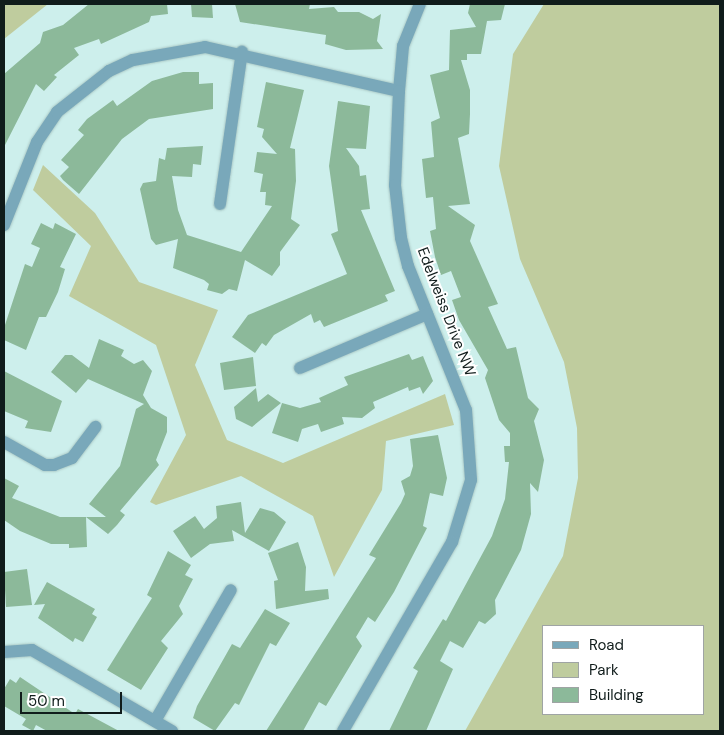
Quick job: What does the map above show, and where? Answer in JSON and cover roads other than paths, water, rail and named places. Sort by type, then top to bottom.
[{"type":"street","name":"Edelweiss Drive NW","points":[[343,731],[452,542],[472,480],[466,410],[408,266],[398,211],[399,91],[403,46],[420,4]]},
{"type":"street","points":[[4,225],[37,142],[57,112],[109,71],[162,51],[205,47],[242,52],[399,91]]},
{"type":"street","points":[[220,204],[242,52]]},
{"type":"street","points":[[300,368],[427,314]]},
{"type":"street","points":[[4,442],[45,465],[54,465],[72,458],[95,427]]},
{"type":"street","points":[[155,721],[232,590]]},
{"type":"street","points":[[4,652],[32,650],[172,731]]}]
